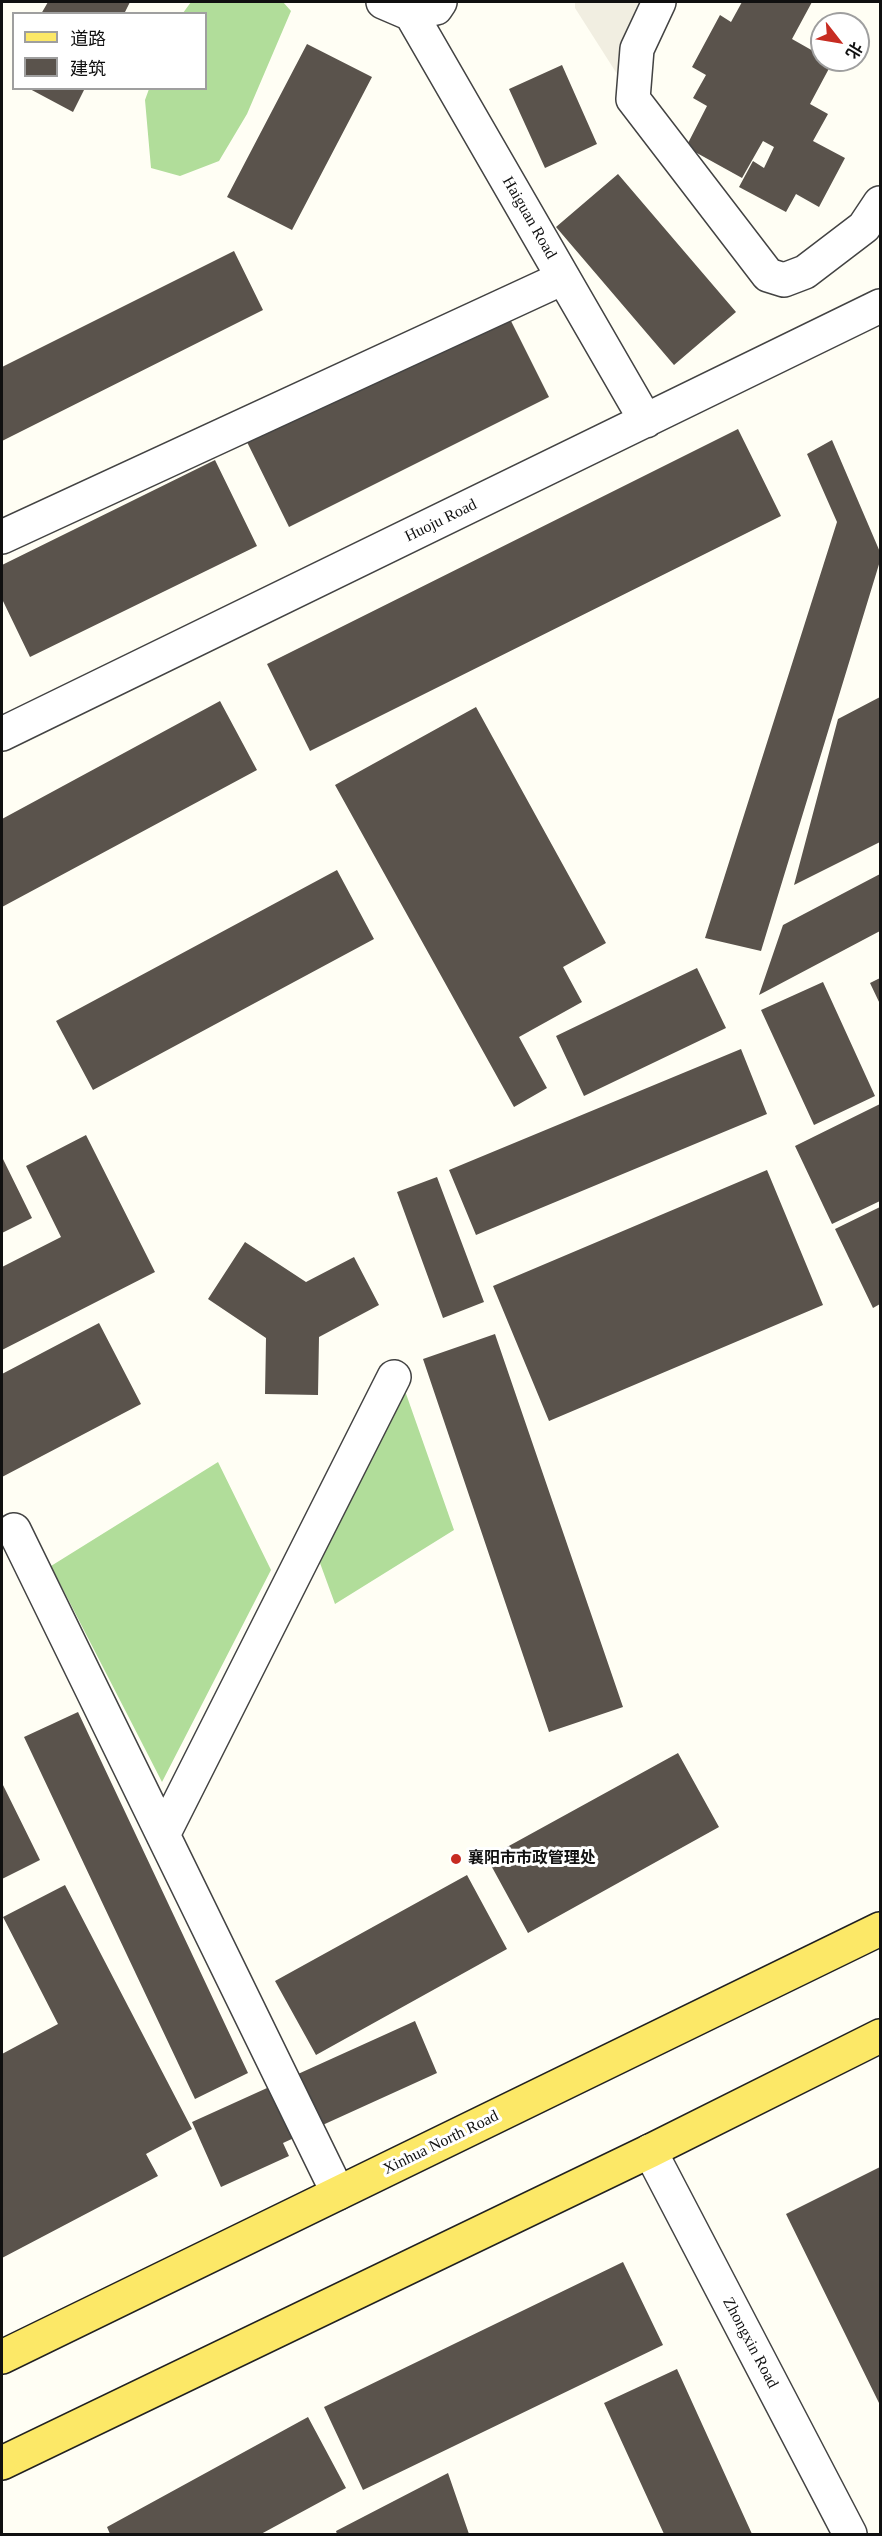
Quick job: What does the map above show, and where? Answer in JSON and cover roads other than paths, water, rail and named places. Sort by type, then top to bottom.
[{"type":"main road","name":"Xinhua North Road","points":[[2,2357],[880,1929]]},
{"type":"main road","points":[[2,2463],[650,2151],[880,2036]]},
{"type":"street","points":[[658,2],[637,49],[633,99],[768,275],[784,280],[805,273],[864,227],[880,203]]},
{"type":"street","name":"Haiguan Road","points":[[411,6],[646,421]]},
{"type":"street","points":[[2,537],[564,278]]},
{"type":"street","name":"Huoju Road","points":[[2,734],[880,306]]},
{"type":"street","points":[[162,1835],[394,1377]]},
{"type":"street","points":[[14,1530],[338,2193]]},
{"type":"street","name":"Zhongxin Road","points":[[650,2151],[850,2535]]},
{"type":"place","name":"襄阳市市政管理处","points":[[456,1859]]}]
